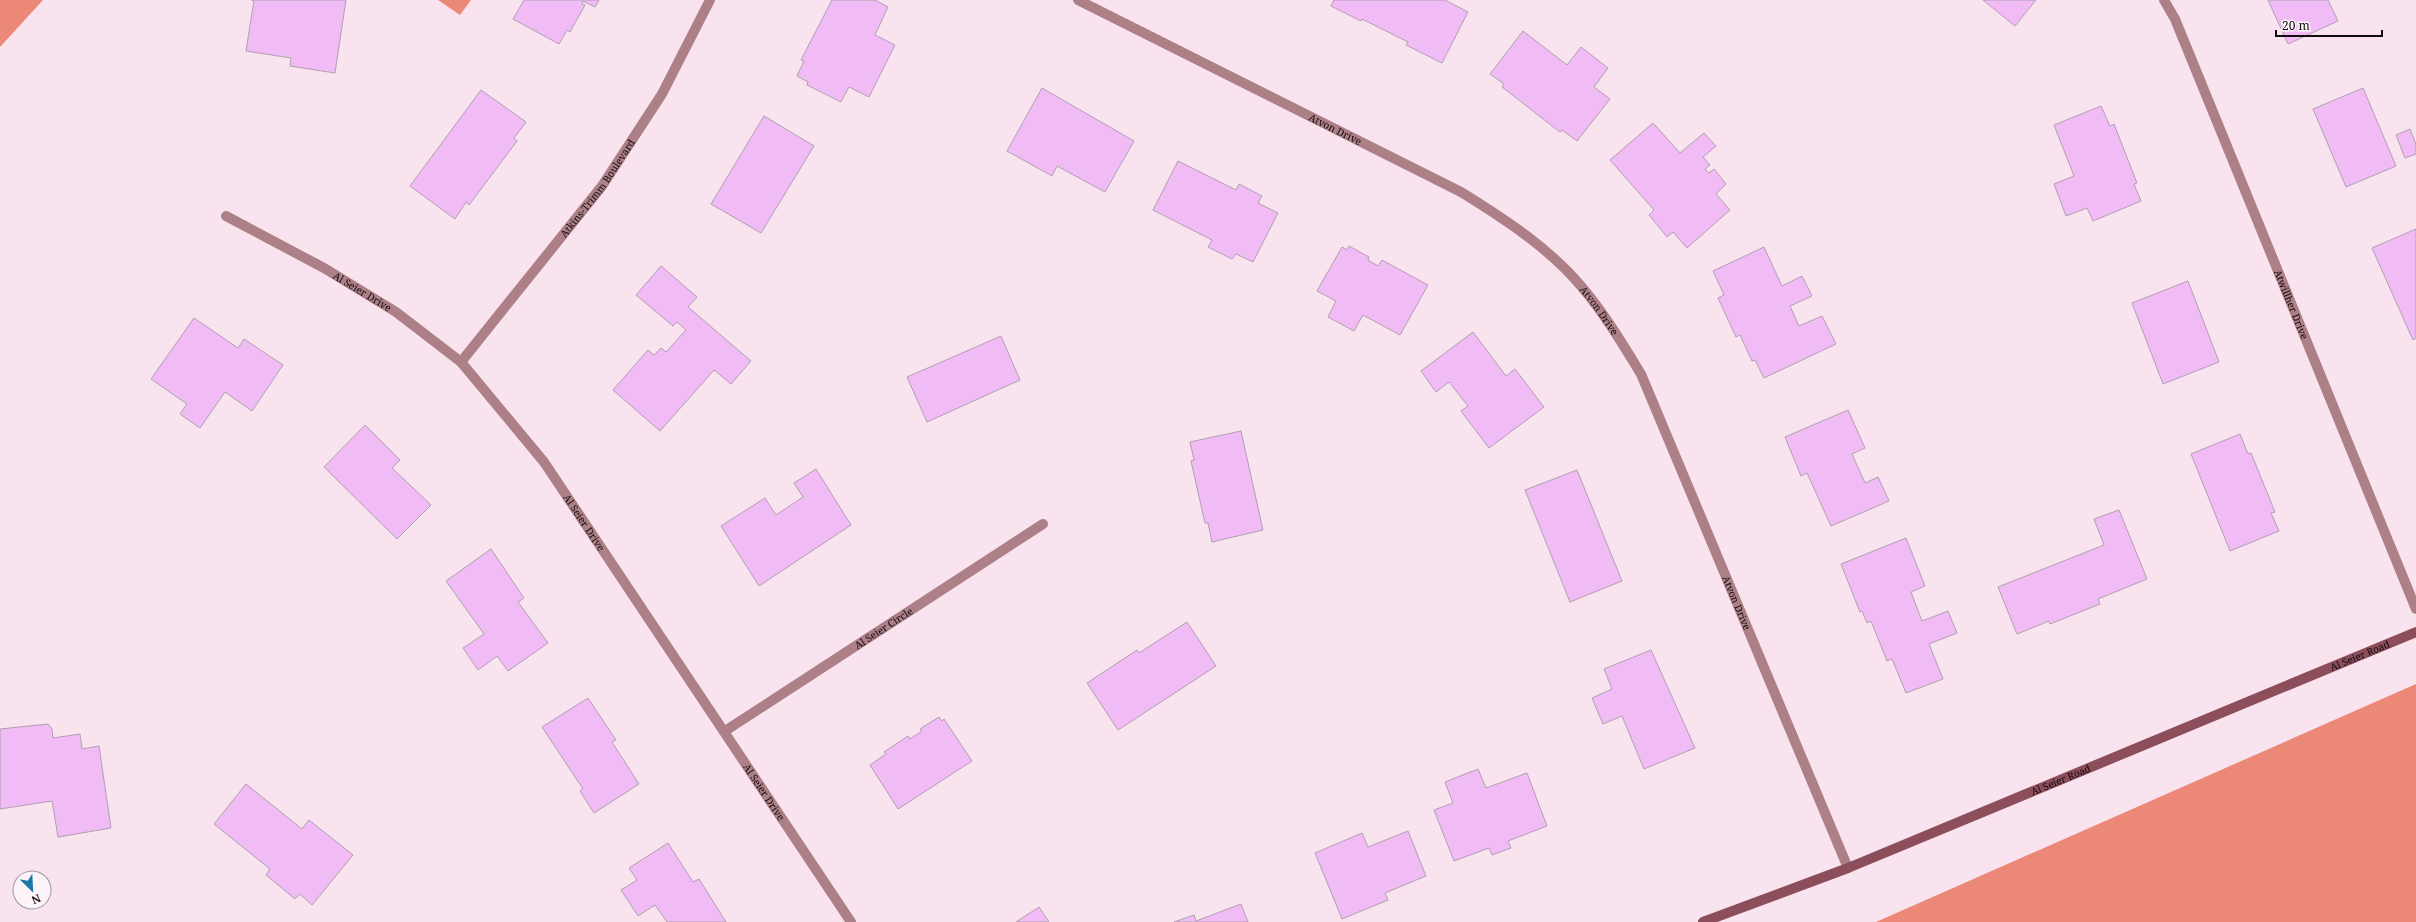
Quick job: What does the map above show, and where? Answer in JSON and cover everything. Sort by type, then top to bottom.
[{"type":"street","name":"Atkins-Trimm Boulevard","points":[[461,362],[602,186],[662,94],[710,0]]},
{"type":"street","name":"Atvon Drive","points":[[1078,0],[1460,192],[1504,219],[1547,254],[1580,285],[1611,324],[1641,374],[1848,868]]},
{"type":"street","name":"Atwillher Drive","points":[[2164,0],[2175,19],[2416,609]]},
{"type":"street","name":"Al Seier Drive","points":[[226,216],[331,272],[396,312],[461,362],[544,462],[725,731],[851,922]]},
{"type":"street","name":"Al Seier Circle","points":[[725,731],[1043,524]]},
{"type":"street","name":"Al Seier Road","points":[[1703,922],[1848,868],[2416,632]]},
{"type":"shaded area","points":[[0,0],[43,0],[0,47]]},
{"type":"shaded area","points":[[438,0],[471,0],[460,15]]},
{"type":"shaded area","points":[[2416,684],[2416,922],[1876,922]]},
{"type":"building","points":[[254,0],[346,0],[335,73],[290,66],[291,58],[246,51]]},
{"type":"building","points":[[524,0],[599,0],[595,7],[583,1],[582,4],[585,5],[570,32],[567,30],[559,44],[513,19]]},
{"type":"building","points":[[832,0],[875,0],[888,7],[875,35],[895,45],[869,97],[849,87],[841,102],[807,85],[808,82],[797,76],[804,61],[801,60]]},
{"type":"building","points":[[1334,0],[1445,0],[1468,12],[1442,63],[1406,45],[1408,42],[1362,19],[1361,21],[1331,6]]},
{"type":"building","points":[[1983,0],[2036,0],[2015,26]]},
{"type":"building","points":[[2268,0],[2328,0],[2338,21],[2288,44]]},
{"type":"building","points":[[1523,31],[1567,65],[1581,47],[1608,68],[1594,87],[1610,99],[1577,141],[1562,130],[1560,132],[1502,87],[1504,84],[1490,74]]},
{"type":"building","points":[[1042,88],[1134,141],[1105,192],[1057,166],[1052,176],[1007,151]]},
{"type":"building","points":[[2363,88],[2396,166],[2346,187],[2313,109]]},
{"type":"building","points":[[481,90],[526,122],[514,138],[517,141],[469,205],[466,202],[455,219],[410,186]]},
{"type":"building","points":[[2101,106],[2110,126],[2114,124],[2137,183],[2134,184],[2141,201],[2093,221],[2087,208],[2066,216],[2054,184],[2074,176],[2054,125]]},
{"type":"building","points":[[764,116],[814,146],[761,233],[711,204]]},
{"type":"building","points":[[1653,123],[1680,153],[1704,133],[1716,146],[1703,157],[1710,165],[1705,169],[1709,173],[1714,169],[1726,184],[1716,194],[1730,210],[1687,248],[1673,232],[1667,237],[1649,215],[1654,210],[1610,160]]},
{"type":"building","points":[[2410,129],[2416,144],[2416,154],[2405,158],[2396,135]]},
{"type":"building","points":[[1178,161],[1236,190],[1239,184],[1262,196],[1258,203],[1278,213],[1253,262],[1236,254],[1232,259],[1208,247],[1212,240],[1153,210]]},
{"type":"building","points":[[2416,229],[2416,338],[2413,340],[2372,248]]},
{"type":"building","points":[[1349,246],[1369,257],[1368,260],[1378,266],[1382,260],[1428,285],[1400,335],[1363,315],[1354,331],[1328,317],[1336,301],[1317,291],[1342,247],[1347,250]]},
{"type":"building","points":[[1764,247],[1782,286],[1802,276],[1812,296],[1790,306],[1799,326],[1822,316],[1836,344],[1764,378],[1755,360],[1752,361],[1740,335],[1736,337],[1718,298],[1724,295],[1713,271]]},
{"type":"building","points":[[661,266],[697,297],[688,307],[751,361],[731,384],[714,370],[660,431],[613,390],[648,350],[654,355],[661,348],[666,352],[686,330],[677,322],[673,326],[636,295]]},
{"type":"building","points":[[2188,281],[2219,362],[2163,384],[2132,303]]},
{"type":"building","points":[[194,318],[238,348],[244,339],[283,365],[252,411],[225,392],[200,428],[180,414],[187,404],[151,379]]},
{"type":"building","points":[[1473,332],[1506,376],[1515,369],[1544,407],[1489,448],[1461,411],[1468,406],[1449,382],[1436,392],[1421,371]]},
{"type":"building","points":[[1001,336],[1020,380],[927,422],[907,377]]},
{"type":"building","points":[[1848,410],[1865,448],[1852,454],[1865,483],[1878,477],[1889,501],[1831,526],[1807,473],[1801,476],[1785,437]]},
{"type":"building","points":[[365,425],[400,460],[392,468],[431,505],[397,539],[324,467]]},
{"type":"building","points":[[1241,431],[1263,530],[1212,542],[1208,523],[1205,523],[1191,461],[1194,460],[1190,442]]},
{"type":"building","points":[[2240,434],[2248,454],[2251,453],[2275,512],[2271,513],[2279,531],[2230,551],[2191,454]]},
{"type":"building","points":[[816,469],[851,525],[759,586],[721,526],[765,498],[776,515],[803,497],[794,483]]},
{"type":"building","points":[[1577,470],[1622,581],[1570,602],[1525,490]]},
{"type":"building","points":[[2119,510],[2147,579],[2098,599],[2100,604],[2050,624],[2049,621],[2017,634],[1998,587],[2104,545],[2094,519]]},
{"type":"building","points":[[1906,538],[1925,586],[1911,592],[1922,621],[1948,611],[1957,633],[1929,644],[1943,679],[1906,693],[1892,659],[1887,661],[1871,621],[1867,623],[1862,611],[1860,612],[1841,564]]},
{"type":"building","points":[[491,549],[524,598],[518,602],[548,643],[508,671],[497,656],[478,670],[463,648],[484,634],[446,581]]},
{"type":"building","points":[[1187,622],[1216,666],[1118,730],[1087,683],[1137,650],[1139,653]]},
{"type":"building","points":[[1651,650],[1695,748],[1644,769],[1622,716],[1603,724],[1592,698],[1612,689],[1604,669]]},
{"type":"building","points":[[588,698],[616,740],[612,742],[639,784],[594,813],[580,791],[583,789],[542,727]]},
{"type":"building","points":[[939,717],[942,721],[944,719],[972,761],[898,809],[870,765],[886,754],[884,752],[908,736],[910,739],[922,731],[920,729]]},
{"type":"building","points":[[48,724],[52,729],[53,738],[80,734],[82,749],[99,746],[111,828],[58,837],[52,801],[0,809],[0,729]]},
{"type":"building","points":[[1478,769],[1486,788],[1527,773],[1547,826],[1508,841],[1511,848],[1492,855],[1489,848],[1454,861],[1434,810],[1453,803],[1445,782]]},
{"type":"building","points":[[246,784],[302,829],[309,820],[353,855],[312,905],[300,894],[295,899],[266,875],[270,869],[214,824]]},
{"type":"building","points":[[1408,831],[1426,876],[1385,893],[1388,900],[1342,919],[1315,853],[1362,833],[1368,847]]},
{"type":"building","points":[[668,843],[693,882],[699,879],[726,922],[667,922],[655,905],[638,916],[621,890],[637,880],[629,868]]},
{"type":"building","points":[[1241,904],[1248,922],[1174,922],[1194,915],[1196,921]]},
{"type":"building","points":[[1039,907],[1049,922],[1016,922]]}]
